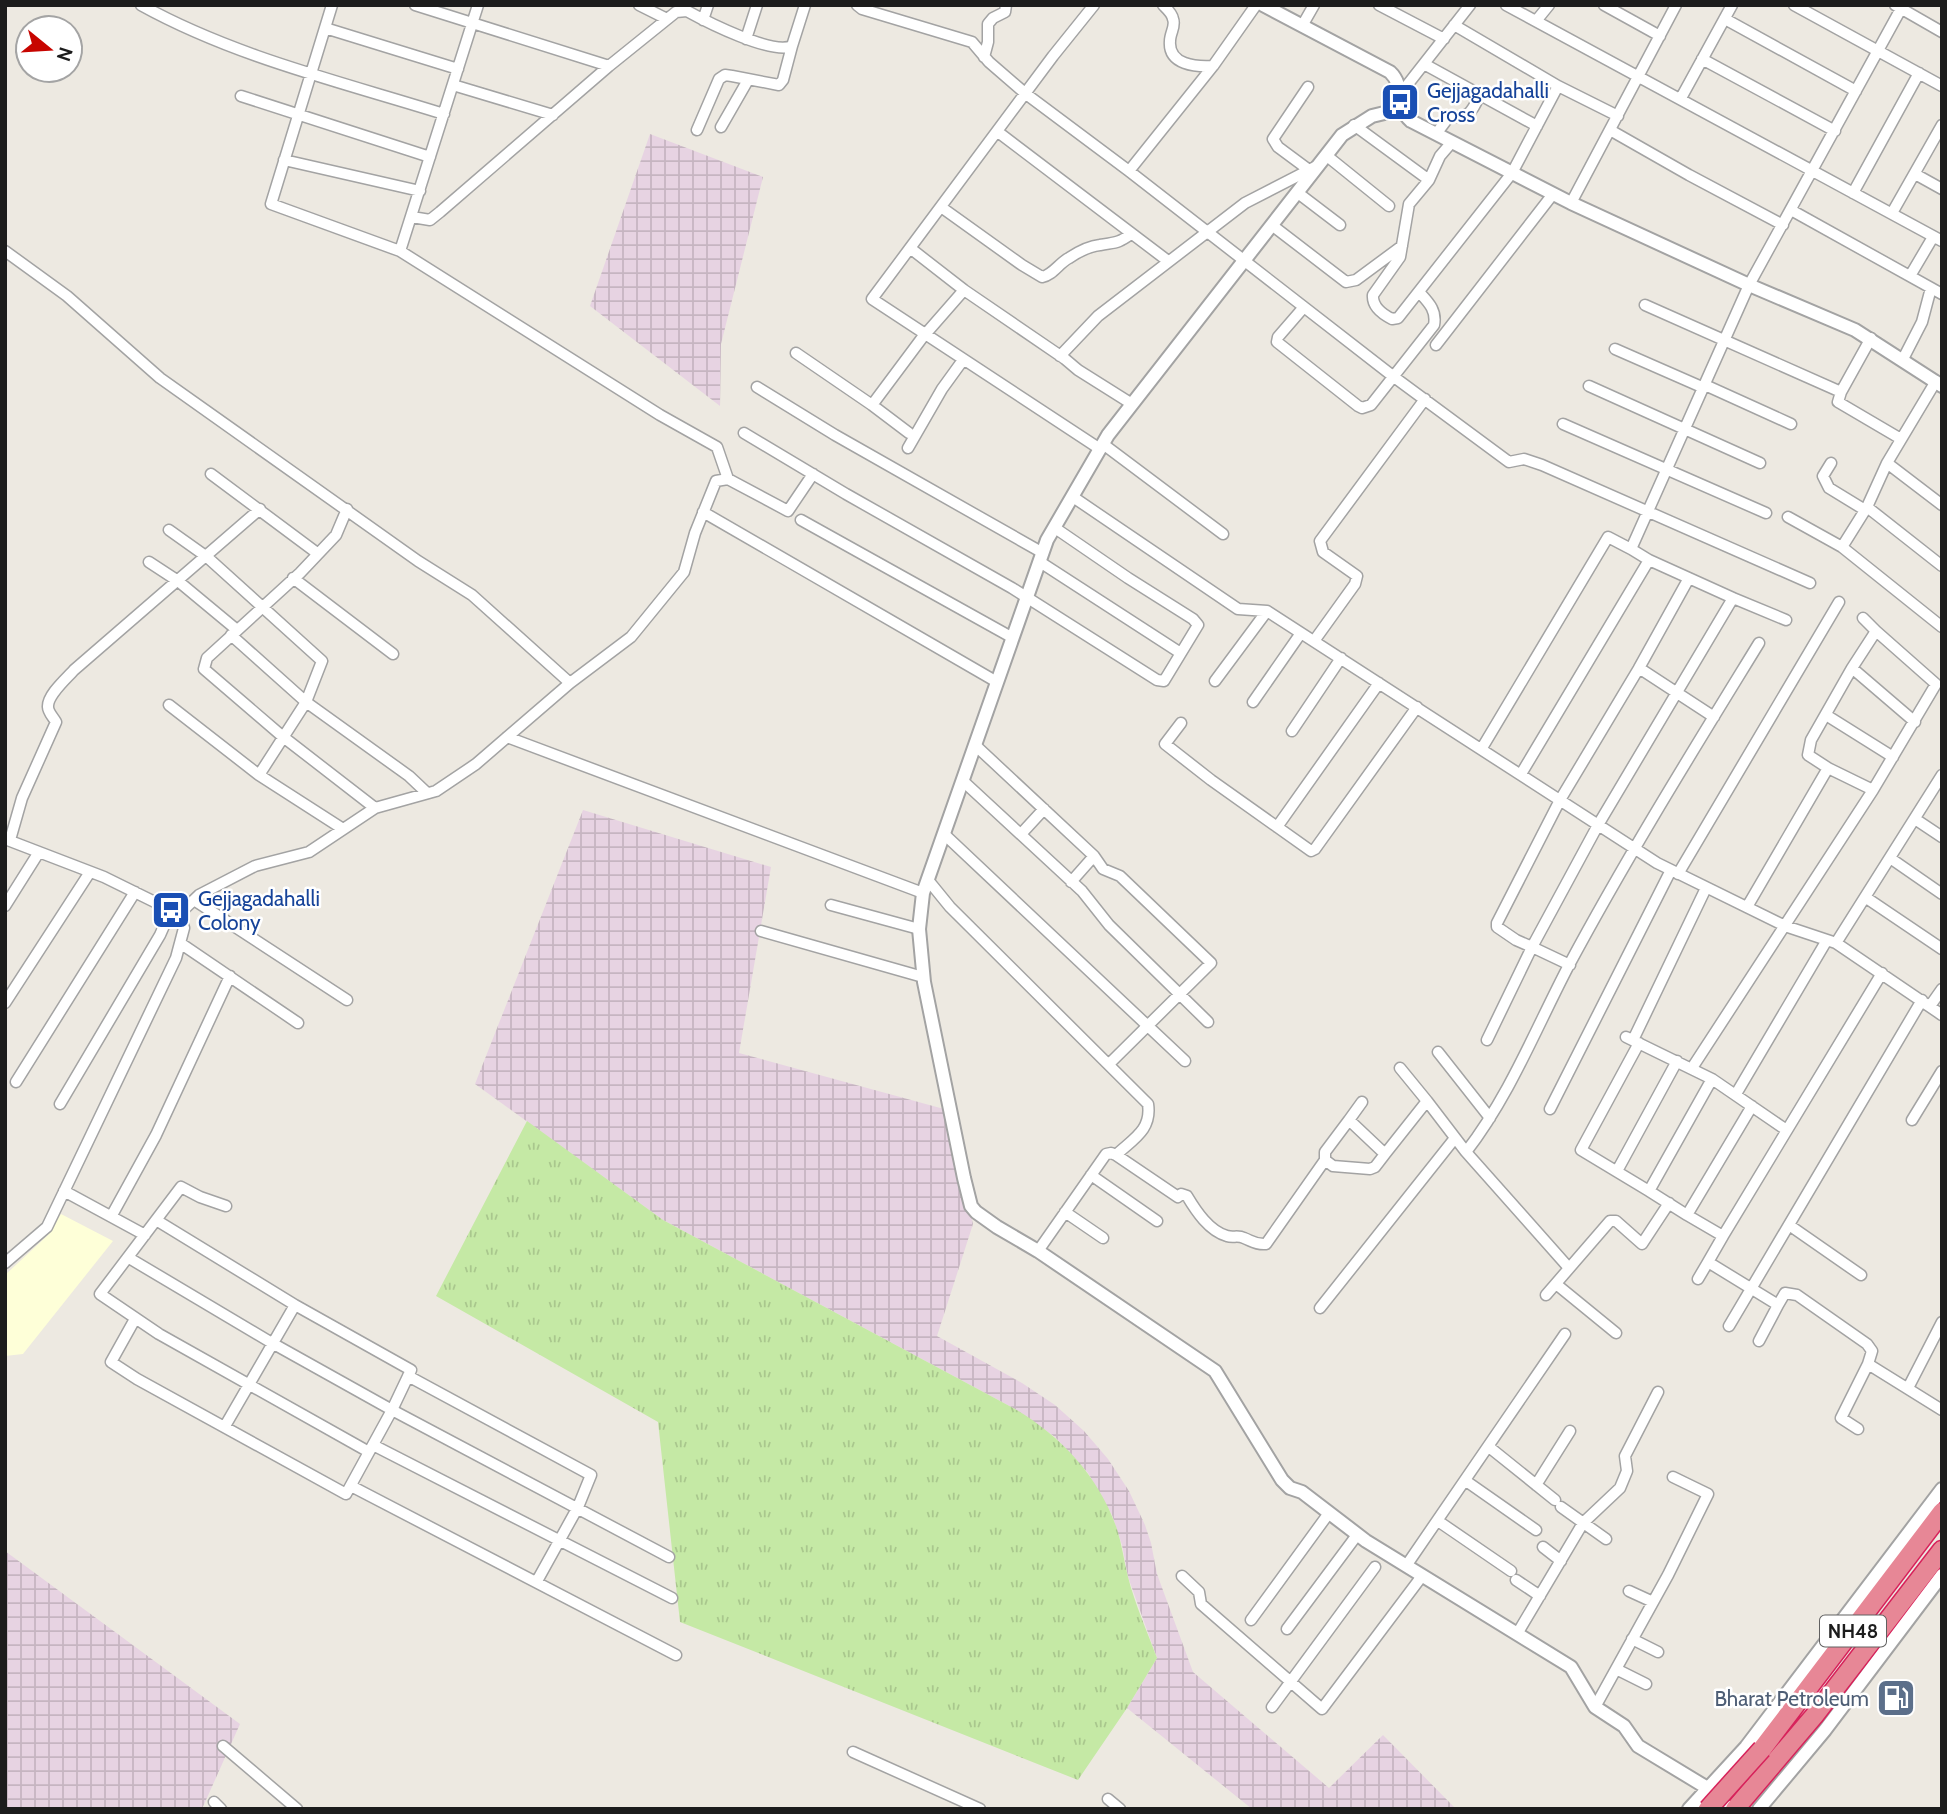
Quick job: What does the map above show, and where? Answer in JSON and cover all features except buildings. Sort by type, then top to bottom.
[{"type":"highway","name":"NH48","points":[[1708,1809],[1790,1714],[1942,1512]]},
{"type":"highway","name":"NH48","points":[[1735,1809],[1814,1716],[1942,1550]]},
{"type":"street","points":[[141,5],[180,27],[248,54],[444,114]]},
{"type":"street","points":[[332,5],[271,204],[400,251],[660,415],[717,447],[728,479]]},
{"type":"street","points":[[415,5],[609,66]]},
{"type":"street","points":[[400,251],[478,5]]},
{"type":"street","points":[[639,5],[667,19]]},
{"type":"street","points":[[664,5],[676,12]]},
{"type":"street","points":[[703,20],[708,5]]},
{"type":"street","points":[[746,39],[757,5]]},
{"type":"street","points":[[697,130],[719,79],[725,75],[781,84],[805,5]]},
{"type":"street","points":[[857,5],[862,9],[972,42],[1026,94],[1509,462],[1524,459],[1530,461],[1810,583]]},
{"type":"street","points":[[985,57],[988,24],[1005,12],[1006,5]]},
{"type":"street","points":[[1094,5],[872,299],[1101,447],[1223,534]]},
{"type":"street","points":[[1163,5],[1169,10],[1174,23],[1170,41],[1174,55],[1186,64],[1213,66]]},
{"type":"street","points":[[1129,171],[1213,66],[1256,5]]},
{"type":"street","points":[[1263,5],[1390,72],[1398,82],[1401,109],[1411,121],[1571,203],[1871,338],[1939,383],[1901,439],[1866,508],[1842,547]]},
{"type":"street","points":[[1302,26],[1314,5]]},
{"type":"street","points":[[1379,5],[1444,38]]},
{"type":"street","points":[[1401,93],[1470,5]]},
{"type":"street","points":[[1506,5],[1938,239],[1910,276]]},
{"type":"street","points":[[1536,21],[1549,5]]},
{"type":"street","points":[[1604,5],[1620,9],[1660,36]]},
{"type":"street","points":[[1571,203],[1676,5]]},
{"type":"street","points":[[1681,98],[1732,5]]},
{"type":"street","points":[[1794,5],[1942,86]]},
{"type":"street","points":[[1631,549],[1749,285],[1879,50],[1900,6],[1942,32]]},
{"type":"street","points":[[412,217],[430,220],[676,12],[687,11],[746,39],[782,49],[792,46]]},
{"type":"street","points":[[1725,19],[1856,91]]},
{"type":"street","points":[[1454,25],[1558,86],[1618,116]]},
{"type":"street","points":[[325,28],[458,69]]},
{"type":"street","points":[[1703,58],[1835,131]]},
{"type":"street","points":[[1424,64],[1537,126]]},
{"type":"street","points":[[1853,193],[1919,73]]},
{"type":"street","points":[[721,127],[748,80]]},
{"type":"street","points":[[453,85],[553,115]]},
{"type":"street","points":[[1452,142],[1440,156],[1429,180],[1409,204],[1403,245],[1395,265],[1375,289],[1373,300],[1378,310],[1395,319],[1512,173],[1558,86]]},
{"type":"street","points":[[1308,87],[1273,139],[1278,147],[1309,170]]},
{"type":"street","points":[[1436,134],[1448,118],[1461,118],[1469,114],[1480,95]]},
{"type":"street","points":[[241,96],[429,157]]},
{"type":"street","points":[[1401,109],[1372,116],[1342,135],[1132,404],[1101,447],[1055,527],[1041,558],[923,893],[919,929],[923,977],[971,1206],[997,1227],[1038,1251],[1215,1371],[1290,1489],[1302,1492],[1357,1535],[1571,1667],[1595,1707],[1624,1726],[1638,1746],[1709,1789],[1730,1809]]},
{"type":"street","points":[[1354,125],[1429,180]]},
{"type":"street","points":[[1610,130],[1783,225]]},
{"type":"street","points":[[998,132],[1168,261]]},
{"type":"street","points":[[1892,214],[1940,132]]},
{"type":"street","points":[[284,160],[420,191]]},
{"type":"street","points":[[1060,356],[1098,316],[1245,203],[1324,160]]},
{"type":"street","points":[[1324,160],[1389,206]]},
{"type":"street","points":[[1914,174],[1942,189]]},
{"type":"street","points":[[1298,193],[1340,225]]},
{"type":"street","points":[[1436,345],[1553,194]]},
{"type":"street","points":[[941,206],[1042,277],[1048,276],[1074,255],[1102,244],[1115,245],[1131,234]]},
{"type":"street","points":[[1791,210],[1942,294]]},
{"type":"street","points":[[1273,226],[1346,282],[1356,280],[1403,245]]},
{"type":"street","points":[[910,248],[964,290],[1132,404]]},
{"type":"street","points":[[5,251],[66,296],[160,378],[418,561],[472,595],[570,683]]},
{"type":"street","points":[[1903,359],[1922,322],[1931,288]]},
{"type":"street","points":[[872,405],[925,335],[964,290]]},
{"type":"street","points":[[1304,307],[1277,342],[1362,408],[1371,405],[1435,321],[1433,308],[1419,292]]},
{"type":"street","points":[[1645,306],[1841,392]]},
{"type":"street","points":[[1871,338],[1838,402],[1901,439]]},
{"type":"street","points":[[1615,349],[1791,424]]},
{"type":"street","points":[[796,353],[909,433]]},
{"type":"street","points":[[908,448],[942,389],[963,360]]},
{"type":"street","points":[[1589,386],[1760,463]]},
{"type":"street","points":[[757,387],[1041,558],[1179,652]]},
{"type":"street","points":[[1314,641],[1355,584],[1357,576],[1323,552],[1321,541],[1424,399]]},
{"type":"street","points":[[1563,424],[1766,513]]},
{"type":"street","points":[[744,433],[1027,598],[1157,680],[1164,681],[1179,652],[1198,625],[1055,527]]},
{"type":"street","points":[[1831,463],[1823,476],[1829,488],[1866,508],[1942,566]]},
{"type":"street","points":[[1887,463],[1942,505]]},
{"type":"street","points":[[211,474],[317,553]]},
{"type":"street","points":[[60,1104],[175,912],[255,866],[309,852],[375,808],[436,791],[476,764],[570,683],[631,637],[684,572],[716,481],[728,479],[788,512],[813,474]]},
{"type":"street","points":[[1073,496],[1238,609],[1267,611],[1635,849],[1674,872],[1785,926],[1831,942],[1882,973],[1942,1015]]},
{"type":"street","points":[[5,1263],[47,1227],[176,958],[184,928],[175,912],[135,892],[7,840],[22,798],[56,722],[48,710],[48,703],[75,670],[260,509]]},
{"type":"street","points":[[347,509],[336,535],[207,658],[204,669],[282,736],[375,808]]},
{"type":"street","points":[[703,512],[997,682]]},
{"type":"street","points":[[1788,517],[1842,547],[1942,627]]},
{"type":"street","points":[[801,520],[1013,638]]},
{"type":"street","points":[[169,530],[206,557],[323,661],[306,702],[259,775]]},
{"type":"street","points":[[1482,748],[1608,537],[1649,560],[1786,620]]},
{"type":"street","points":[[1521,774],[1649,560]]},
{"type":"street","points":[[149,562],[178,581],[306,702],[409,776],[427,793]]},
{"type":"street","points":[[293,578],[393,654]]},
{"type":"street","points":[[1570,965],[1500,930],[1497,923],[1560,800],[1689,578]]},
{"type":"street","points":[[1487,1040],[1532,947],[1598,825],[1733,598]]},
{"type":"street","points":[[1550,1109],[1674,872],[1839,602]]},
{"type":"street","points":[[1215,681],[1267,611]]},
{"type":"street","points":[[1692,1068],[1873,790],[1936,684],[1863,618]]},
{"type":"street","points":[[1873,790],[1808,755],[1811,740],[1876,631]]},
{"type":"street","points":[[1254,702],[1301,633]]},
{"type":"street","points":[[1466,1152],[1490,1118],[1570,965],[1635,849],[1759,643]]},
{"type":"street","points":[[1292,731],[1341,658]]},
{"type":"street","points":[[1639,668],[1714,717]]},
{"type":"street","points":[[1852,668],[1915,722]]},
{"type":"street","points":[[1277,827],[1379,682]]},
{"type":"street","points":[[169,705],[259,775],[343,829]]},
{"type":"street","points":[[1181,723],[1165,744],[1311,851],[1417,707]]},
{"type":"street","points":[[1826,715],[1893,757]]},
{"type":"street","points":[[507,737],[923,893]]},
{"type":"street","points":[[975,745],[1094,856],[1103,869],[1120,876],[1211,963],[1109,1064]]},
{"type":"street","points":[[1747,907],[1828,768]]},
{"type":"street","points":[[963,781],[1071,882],[1109,925],[1208,1022]]},
{"type":"street","points":[[1736,1094],[1831,942],[1865,897],[1940,781]]},
{"type":"street","points":[[1021,834],[1044,809]]},
{"type":"street","points":[[1915,819],[1942,837]]},
{"type":"street","points":[[944,834],[1185,1061]]},
{"type":"street","points":[[5,906],[39,852]]},
{"type":"street","points":[[1071,882],[1094,856]]},
{"type":"street","points":[[1890,858],[1942,894]]},
{"type":"street","points":[[5,1003],[90,872]]},
{"type":"street","points":[[928,880],[950,907],[1148,1104],[1150,1117],[1145,1128],[1116,1155]]},
{"type":"street","points":[[1706,888],[1581,1150],[1723,1236]]},
{"type":"street","points":[[16,1082],[135,892]]},
{"type":"street","points":[[1865,897],[1942,948]]},
{"type":"street","points":[[194,900],[347,1000]]},
{"type":"street","points":[[831,905],[919,929]]},
{"type":"street","points":[[761,931],[923,977]]},
{"type":"street","points":[[180,943],[299,1023]]},
{"type":"street","points":[[1698,1279],[1882,973]]},
{"type":"street","points":[[112,1215],[156,1135],[230,976]]},
{"type":"street","points":[[1729,1326],[1926,1003],[1942,989]]},
{"type":"street","points":[[1633,1040],[1712,1079],[1786,1129]]},
{"type":"street","points":[[1438,1052],[1490,1118]]},
{"type":"street","points":[[1617,1171],[1677,1060]]},
{"type":"street","points":[[1399,1068],[1466,1152],[1569,1268]]},
{"type":"street","points":[[1912,1120],[1942,1071]]},
{"type":"street","points":[[1649,1191],[1712,1079]]},
{"type":"street","points":[[1325,1160],[1333,1167],[1375,1167],[1427,1101]]},
{"type":"street","points":[[1038,1251],[1106,1154],[1111,1153],[1166,1190],[1178,1196],[1186,1196],[1198,1215],[1220,1234],[1241,1236],[1258,1245],[1266,1244],[1325,1160],[1325,1152],[1362,1102]]},
{"type":"street","points":[[1687,1215],[1752,1106]]},
{"type":"street","points":[[1349,1120],[1385,1154]]},
{"type":"street","points":[[1320,1308],[1455,1138]]},
{"type":"street","points":[[1091,1175],[1157,1220]]},
{"type":"street","points":[[226,1206],[181,1187],[100,1294],[135,1319],[248,1385],[371,1449],[673,1598]]},
{"type":"street","points":[[64,1191],[145,1235]]},
{"type":"street","points":[[1546,1295],[1610,1221],[1616,1221],[1642,1244],[1669,1203]]},
{"type":"street","points":[[1065,1212],[1103,1238]]},
{"type":"street","points":[[135,1319],[111,1362],[346,1494],[411,1370],[295,1305],[156,1220]]},
{"type":"street","points":[[1789,1225],[1861,1275]]},
{"type":"street","points":[[129,1258],[392,1410],[669,1557]]},
{"type":"street","points":[[1707,1262],[1778,1305]]},
{"type":"street","points":[[1556,1284],[1616,1333]]},
{"type":"street","points":[[1759,1341],[1785,1293],[1797,1295],[1867,1344],[1872,1351],[1868,1364],[1841,1418],[1858,1429]]},
{"type":"street","points":[[225,1426],[295,1305]]},
{"type":"street","points":[[1908,1388],[1942,1322]]},
{"type":"street","points":[[1406,1566],[1565,1334]]},
{"type":"street","points":[[1868,1364],[1942,1410]]},
{"type":"street","points":[[408,1376],[591,1475],[578,1507],[537,1581]]},
{"type":"street","points":[[1517,1634],[1583,1523],[1620,1488],[1626,1471],[1625,1456],[1658,1392]]},
{"type":"street","points":[[1536,1485],[1570,1431]]},
{"type":"street","points":[[1489,1447],[1606,1539]]},
{"type":"street","points":[[1595,1707],[1708,1494],[1673,1477]]},
{"type":"street","points":[[1466,1481],[1536,1530]]},
{"type":"street","points":[[351,1486],[676,1655]]},
{"type":"street","points":[[1689,1809],[1754,1738],[1942,1489]]},
{"type":"street","points":[[1251,1620],[1329,1513]]},
{"type":"street","points":[[1438,1521],[1540,1596]]},
{"type":"street","points":[[1287,1629],[1357,1535]]},
{"type":"street","points":[[1543,1547],[1562,1561]]},
{"type":"street","points":[[1272,1707],[1375,1567]]},
{"type":"street","points":[[1759,1809],[1825,1730],[1942,1575]]},
{"type":"street","points":[[1182,1576],[1199,1592],[1200,1604],[1322,1709],[1422,1576]]},
{"type":"street","points":[[1629,1591],[1653,1602]]},
{"type":"street","points":[[1632,1639],[1658,1652]]},
{"type":"street","points":[[1616,1669],[1646,1685]]},
{"type":"street","points":[[223,1746],[296,1809]]},
{"type":"street","points":[[853,1752],[980,1809]]},
{"type":"street","points":[[1108,1799],[1120,1809]]},
{"type":"shaded area","points":[[650,134],[763,177],[721,344],[720,406],[590,306]]},
{"type":"shaded area","points":[[583,810],[771,867],[739,1053],[944,1109],[973,1224],[937,1336],[1022,1383],[1055,1405],[1084,1431],[1108,1459],[1129,1491],[1145,1525],[1157,1574],[1193,1672],[1329,1788],[1383,1735],[1456,1809],[1252,1809],[1127,1708],[1157,1658],[1128,1577],[1122,1545],[1112,1515],[1088,1473],[1055,1437],[1015,1409],[663,1220],[475,1084]]},
{"type":"shaded area","points":[[61,1214],[113,1241],[23,1354],[5,1356],[5,1275],[47,1236]]},
{"type":"shaded area","points":[[5,1551],[240,1724],[202,1809],[5,1809]]},
{"type":"green space","points":[[527,1121],[663,1220],[1015,1409],[1048,1432],[1077,1460],[1100,1492],[1109,1510],[1119,1535],[1134,1597],[1157,1658],[1078,1780],[680,1622],[658,1422],[436,1296]]},
{"type":"place","name":"Gejjagadahalli Cross","points":[[1400,102]]},
{"type":"place","name":"Gejjagadahalli Colony","points":[[171,910]]},
{"type":"place","name":"Bharat Petroleum","points":[[1896,1698]]}]
